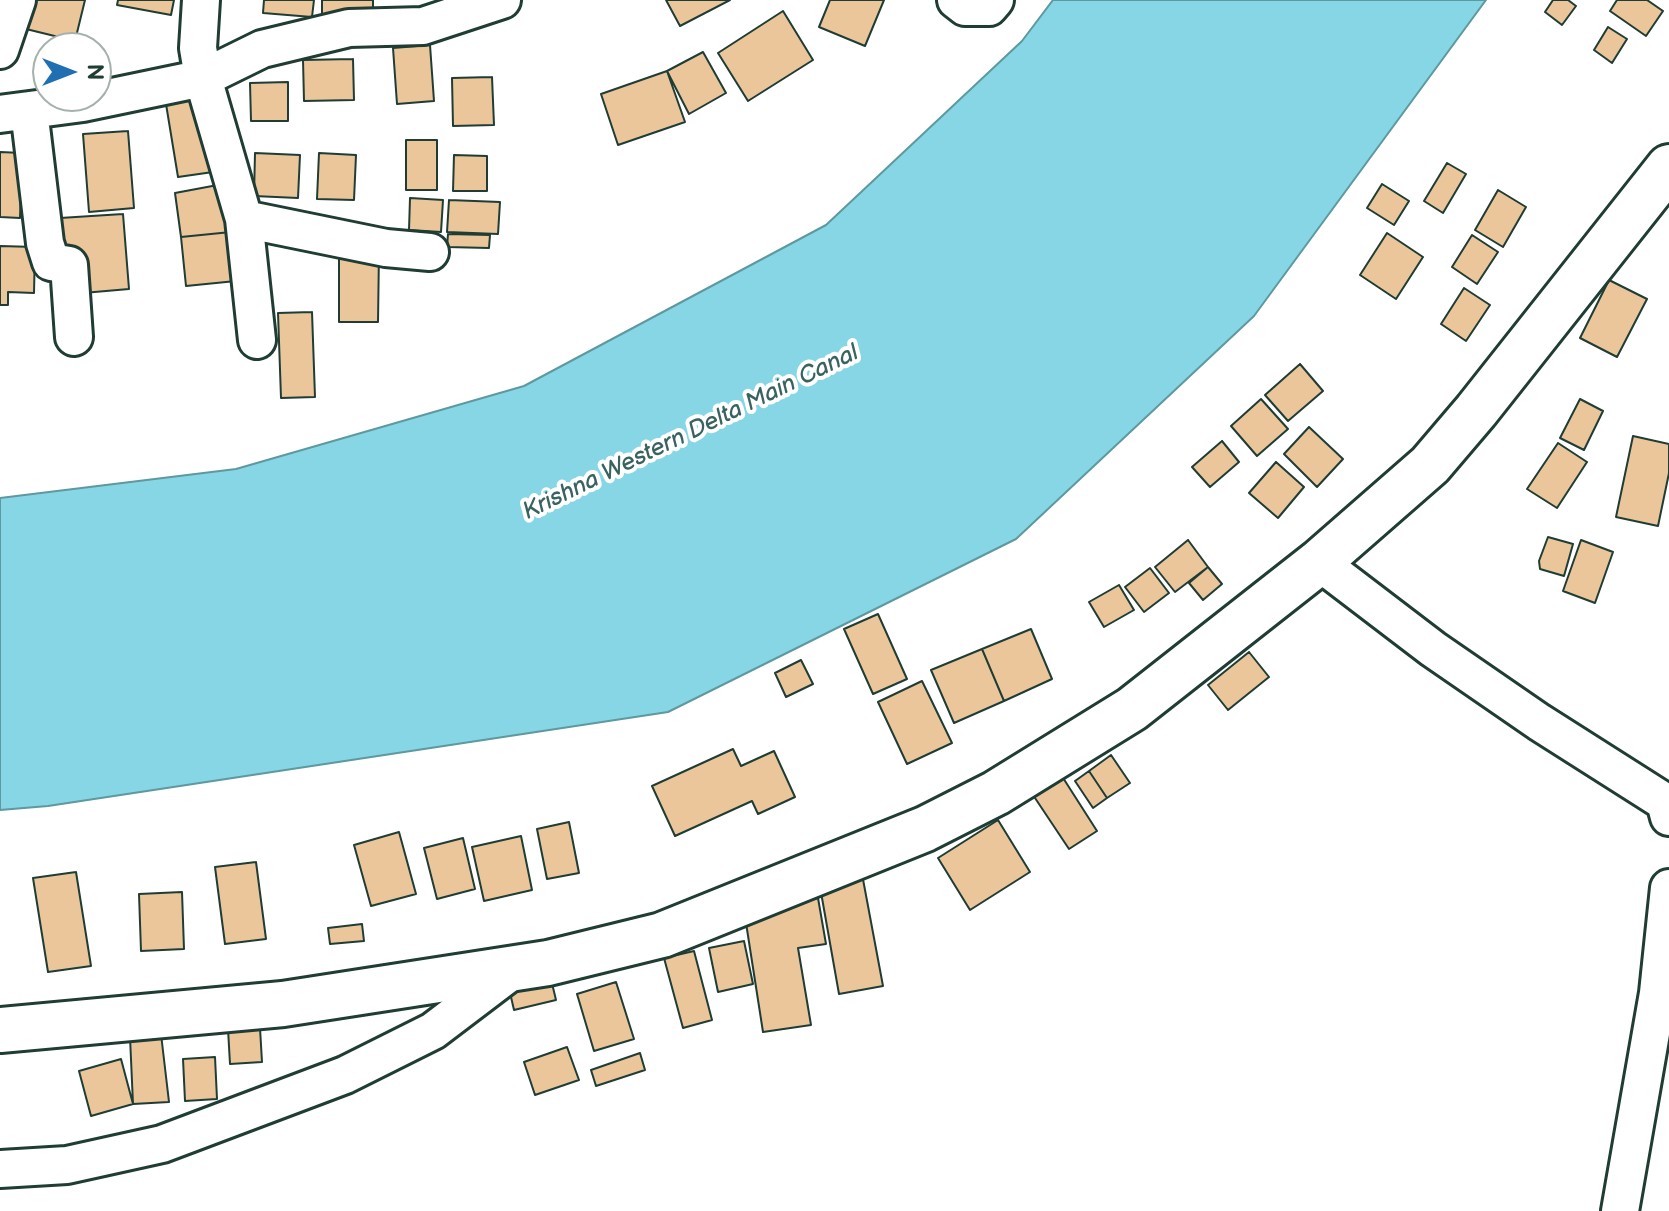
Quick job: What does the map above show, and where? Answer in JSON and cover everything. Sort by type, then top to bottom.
[{"type":"main road","points":[[0,1030],[283,1004],[548,963],[662,935],[925,829],[981,800],[1132,709],[1319,562],[1430,465],[1669,167]]},
{"type":"street","points":[[0,50],[17,0]]},
{"type":"street","points":[[201,0],[198,48],[203,78],[244,219],[257,340]]},
{"type":"street","points":[[74,337],[69,265],[51,262],[14,112],[83,103],[203,78],[262,49],[349,28],[502,0]]},
{"type":"street","points":[[956,0],[965,7],[989,7],[995,0]]},
{"type":"street","points":[[244,219],[386,248],[430,252]]},
{"type":"street","points":[[1319,562],[1433,649],[1539,722],[1668,799]]},
{"type":"street","points":[[1620,1211],[1662,1012],[1669,888]]},
{"type":"street","points":[[0,1169],[67,1165],[162,1144],[345,1075],[433,1031],[516,968]]},
{"type":"water","name":"Krishna Western Delta Main Canal","points":[[1053,0],[1486,0],[1254,316],[1016,539],[668,712],[48,806],[0,810],[0,498],[236,469],[524,386],[826,225],[1022,41]]},
{"type":"building","points":[[29,0],[85,0],[77,32],[38,32],[22,28]]},
{"type":"building","points":[[118,0],[174,0],[171,15],[117,5]]},
{"type":"building","points":[[264,0],[314,0],[312,17],[263,13]]},
{"type":"building","points":[[322,0],[373,0],[373,19],[322,19]]},
{"type":"building","points":[[666,0],[730,0],[680,26]]},
{"type":"building","points":[[830,0],[884,0],[865,46],[819,27]]},
{"type":"building","points":[[1553,0],[1568,0],[1576,6],[1562,25],[1545,12]]},
{"type":"building","points":[[1617,0],[1647,0],[1663,11],[1646,36],[1610,11]]},
{"type":"building","points":[[783,11],[813,60],[748,101],[718,53]]},
{"type":"building","points":[[1608,27],[1627,39],[1612,63],[1594,50]]},
{"type":"building","points":[[430,45],[434,101],[397,104],[393,48]]},
{"type":"building","points":[[703,52],[726,93],[689,114],[667,71]]},
{"type":"building","points":[[353,59],[354,100],[304,101],[303,60]]},
{"type":"building","points":[[667,71],[685,122],[618,145],[601,94]]},
{"type":"building","points":[[492,77],[494,125],[453,126],[452,78]]},
{"type":"building","points":[[288,82],[288,121],[251,121],[250,83]]},
{"type":"building","points":[[208,97],[220,171],[178,177],[166,104]]},
{"type":"building","points":[[128,131],[134,208],[89,212],[83,134]]},
{"type":"building","points":[[406,140],[437,140],[437,190],[406,190]]},
{"type":"building","points":[[0,152],[22,153],[20,218],[0,217]]},
{"type":"building","points":[[255,153],[300,155],[298,198],[254,196]]},
{"type":"building","points":[[319,153],[356,155],[354,200],[317,199]]},
{"type":"building","points":[[454,155],[487,156],[487,191],[453,191]]},
{"type":"building","points":[[1447,163],[1466,174],[1443,213],[1424,201]]},
{"type":"building","points":[[223,184],[231,232],[181,237],[175,193]]},
{"type":"building","points":[[1382,184],[1409,201],[1394,225],[1367,208]]},
{"type":"building","points":[[1498,190],[1526,207],[1503,247],[1475,230]]},
{"type":"building","points":[[410,198],[443,200],[441,232],[409,230]]},
{"type":"building","points":[[449,200],[500,202],[498,234],[447,232]]},
{"type":"building","points":[[123,214],[129,289],[83,293],[63,255],[60,218]]},
{"type":"building","points":[[231,232],[236,281],[186,286],[181,237]]},
{"type":"building","points":[[1387,233],[1423,257],[1396,299],[1360,275]]},
{"type":"building","points":[[448,234],[490,235],[489,248],[447,247]]},
{"type":"building","points":[[1472,235],[1498,252],[1477,284],[1452,267]]},
{"type":"building","points":[[0,246],[35,247],[34,293],[8,292],[8,305],[0,305]]},
{"type":"building","points":[[339,251],[379,251],[378,322],[339,322]]},
{"type":"building","points":[[1609,280],[1647,299],[1617,357],[1580,338]]},
{"type":"building","points":[[1464,288],[1490,305],[1466,341],[1441,324]]},
{"type":"building","points":[[312,312],[315,397],[281,398],[278,313]]},
{"type":"building","points":[[1300,364],[1323,391],[1288,421],[1265,395]]},
{"type":"building","points":[[1261,399],[1288,429],[1257,456],[1231,426]]},
{"type":"building","points":[[1580,399],[1603,411],[1584,450],[1560,438]]},
{"type":"building","points":[[1309,427],[1343,459],[1317,487],[1284,454]]},
{"type":"building","points":[[1633,436],[1669,444],[1669,473],[1658,526],[1616,517]]},
{"type":"building","points":[[1222,441],[1239,462],[1210,487],[1192,467]]},
{"type":"building","points":[[1558,443],[1587,462],[1557,508],[1527,489]]},
{"type":"building","points":[[1276,462],[1304,487],[1278,518],[1249,493]]},
{"type":"building","points":[[1548,537],[1573,544],[1564,576],[1540,569],[1539,561]]},
{"type":"building","points":[[1188,540],[1208,567],[1175,592],[1155,567]]},
{"type":"building","points":[[1581,540],[1613,552],[1595,603],[1563,591]]},
{"type":"building","points":[[1208,567],[1222,584],[1203,600],[1189,583]]},
{"type":"building","points":[[1150,568],[1169,593],[1144,612],[1125,587]]},
{"type":"building","points":[[1119,585],[1134,610],[1104,627],[1089,602]]},
{"type":"building","points":[[878,614],[907,679],[873,694],[844,629]]},
{"type":"building","points":[[1031,629],[1052,679],[1004,701],[982,649]]},
{"type":"building","points":[[982,649],[1004,701],[954,723],[931,670]]},
{"type":"building","points":[[1249,652],[1269,677],[1228,710],[1208,685]]},
{"type":"building","points":[[801,660],[813,684],[786,697],[775,673]]},
{"type":"building","points":[[922,681],[952,743],[907,764],[878,702]]},
{"type":"building","points":[[733,749],[741,766],[774,751],[795,797],[758,814],[752,801],[675,836],[652,786]]},
{"type":"building","points":[[1111,755],[1130,783],[1107,798],[1089,771]]},
{"type":"building","points":[[1058,770],[1097,831],[1069,849],[1029,789]]},
{"type":"building","points":[[1089,771],[1107,798],[1093,808],[1075,781]]},
{"type":"building","points":[[998,820],[1030,872],[970,910],[938,858]]},
{"type":"building","points":[[569,822],[579,873],[547,879],[537,829]]},
{"type":"building","points":[[399,832],[416,894],[371,906],[354,845]]},
{"type":"building","points":[[521,836],[532,890],[484,901],[472,847]]},
{"type":"building","points":[[463,838],[475,889],[437,899],[424,848]]},
{"type":"building","points":[[256,862],[266,939],[225,944],[215,867]]},
{"type":"building","points":[[76,872],[91,966],[48,972],[33,878]]},
{"type":"building","points":[[862,874],[883,986],[839,994],[819,881]]},
{"type":"building","points":[[182,892],[184,949],[141,951],[139,894]]},
{"type":"building","points":[[818,898],[826,944],[798,948],[811,1025],[763,1032],[744,910]]},
{"type":"building","points":[[362,924],[364,941],[330,944],[328,928]]},
{"type":"building","points":[[744,941],[753,984],[718,992],[709,948]]},
{"type":"building","points":[[694,951],[712,1020],[683,1028],[664,958]]},
{"type":"building","points":[[550,975],[556,1000],[514,1010],[508,984]]},
{"type":"building","points":[[616,982],[634,1039],[594,1051],[577,994]]},
{"type":"building","points":[[260,1028],[262,1062],[230,1064],[228,1029]]},
{"type":"building","points":[[161,1034],[169,1102],[133,1104],[130,1037]]},
{"type":"building","points":[[567,1047],[579,1080],[535,1095],[524,1062]]},
{"type":"building","points":[[640,1053],[645,1070],[596,1086],[591,1070]]},
{"type":"building","points":[[215,1057],[217,1099],[185,1101],[183,1059]]},
{"type":"building","points":[[121,1059],[133,1104],[91,1116],[79,1071]]}]
